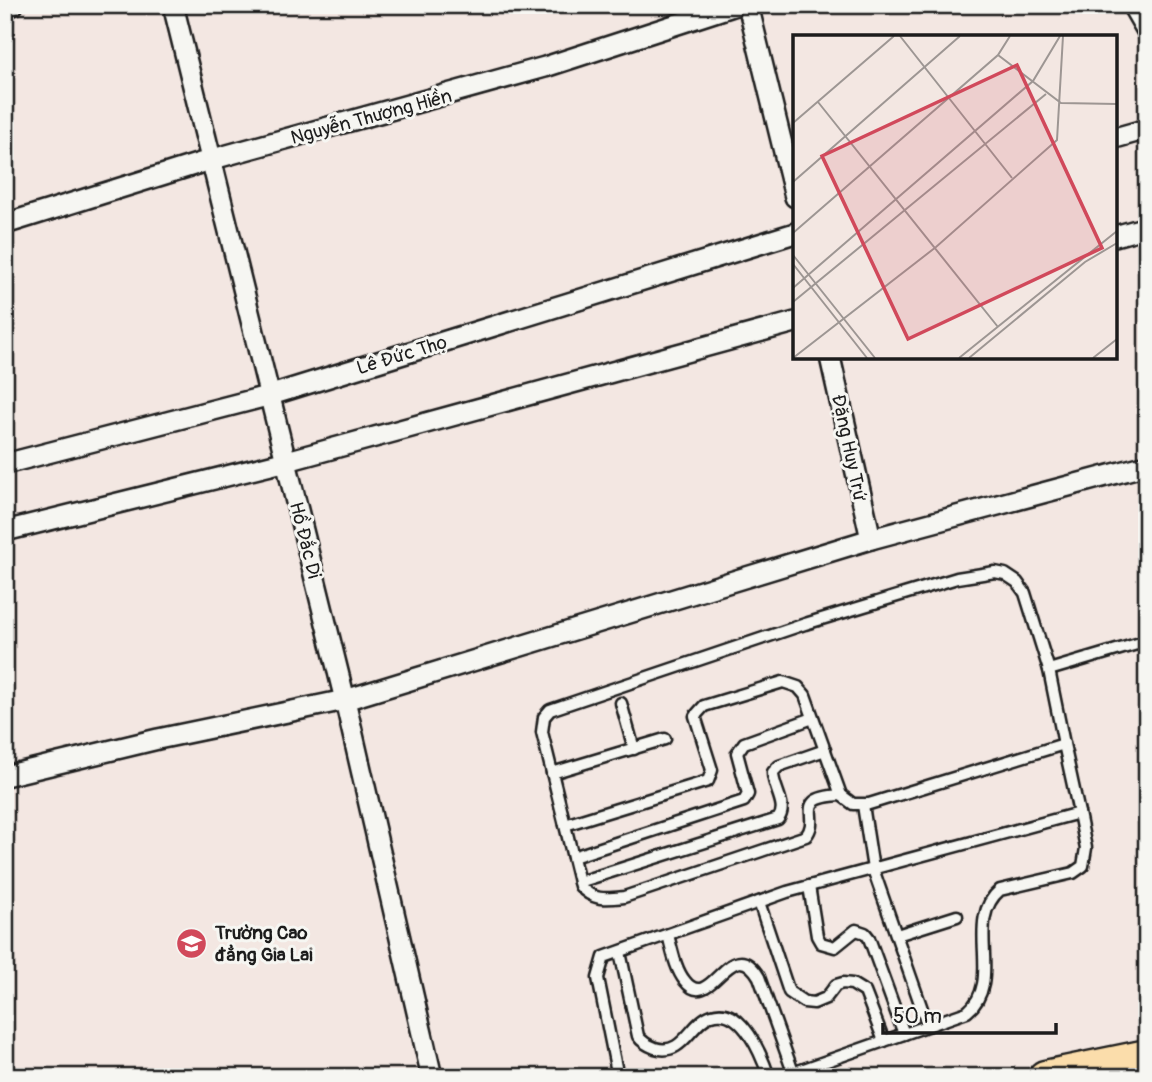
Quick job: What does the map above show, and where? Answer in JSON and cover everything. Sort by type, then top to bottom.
[{"type":"main road","points":[[1045,1077],[1147,1056]]},
{"type":"street","points":[[5,7],[13,5]]},
{"type":"street","name":"Hồ Đắc Di","points":[[173,5],[345,700],[432,1077]]},
{"type":"street","name":"Nguyễn Thượng Hiền","points":[[5,224],[213,159],[522,74],[736,5]]},
{"type":"street","points":[[748,5],[793,189]]},
{"type":"street","points":[[1132,5],[1147,31]]},
{"type":"street","points":[[1117,137],[1147,128]]},
{"type":"street","points":[[1117,235],[1147,227]]},
{"type":"street","name":"Lê Đức Thọ","points":[[5,464],[271,395],[793,234]]},
{"type":"street","points":[[5,531],[287,461],[793,323]]},
{"type":"street","name":"Đặng Huy Trứ","points":[[830,359],[871,539]]},
{"type":"street","points":[[5,776],[170,736],[345,700],[871,539],[1147,465]]},
{"type":"lane","points":[[781,1077],[967,1012],[977,1004],[985,976],[983,933],[986,908],[992,897],[1000,890],[1073,873],[1083,866],[1086,848],[1049,670],[1025,593],[1017,582],[1005,574],[995,572],[957,578],[805,624],[550,710],[544,717],[541,732],[579,882],[586,893],[603,900],[624,897],[806,836],[810,830],[809,810],[812,802],[841,795]]},
{"type":"lane","points":[[1049,670],[1147,640]]},
{"type":"lane","points":[[565,825],[708,781],[712,770],[695,716],[704,706],[783,682],[798,687],[805,695],[841,795],[853,804],[869,804],[1064,744]]},
{"type":"lane","points":[[621,703],[634,749]]},
{"type":"lane","points":[[573,857],[744,800],[748,794],[747,786],[737,753],[744,743],[813,718]]},
{"type":"lane","points":[[552,773],[665,739]]},
{"type":"lane","points":[[579,882],[778,819],[783,808],[772,780],[773,772],[779,766],[825,750]]},
{"type":"lane","points":[[863,805],[873,869],[928,1026]]},
{"type":"lane","points":[[618,1077],[598,978],[604,957],[809,886],[1079,813]]},
{"type":"lane","points":[[809,886],[817,936],[821,943],[835,947],[856,930],[865,933],[869,938],[904,1034]]},
{"type":"lane","points":[[759,902],[789,992],[804,1002],[814,1003],[826,999],[836,985],[852,984],[865,992],[884,1041]]},
{"type":"lane","points":[[897,936],[957,916]]},
{"type":"lane","points":[[667,934],[681,975],[686,984],[695,988],[705,988],[715,982],[726,967],[734,963],[744,962],[753,967],[793,1072]]},
{"type":"lane","points":[[620,952],[638,1036],[642,1042],[661,1050],[672,1048],[687,1039],[701,1022],[711,1015],[722,1013],[732,1017],[748,1032],[762,1054],[769,1077]]},
{"type":"place","name":"Trường Cao đẳng Gia Lai","points":[[192,943]]}]
